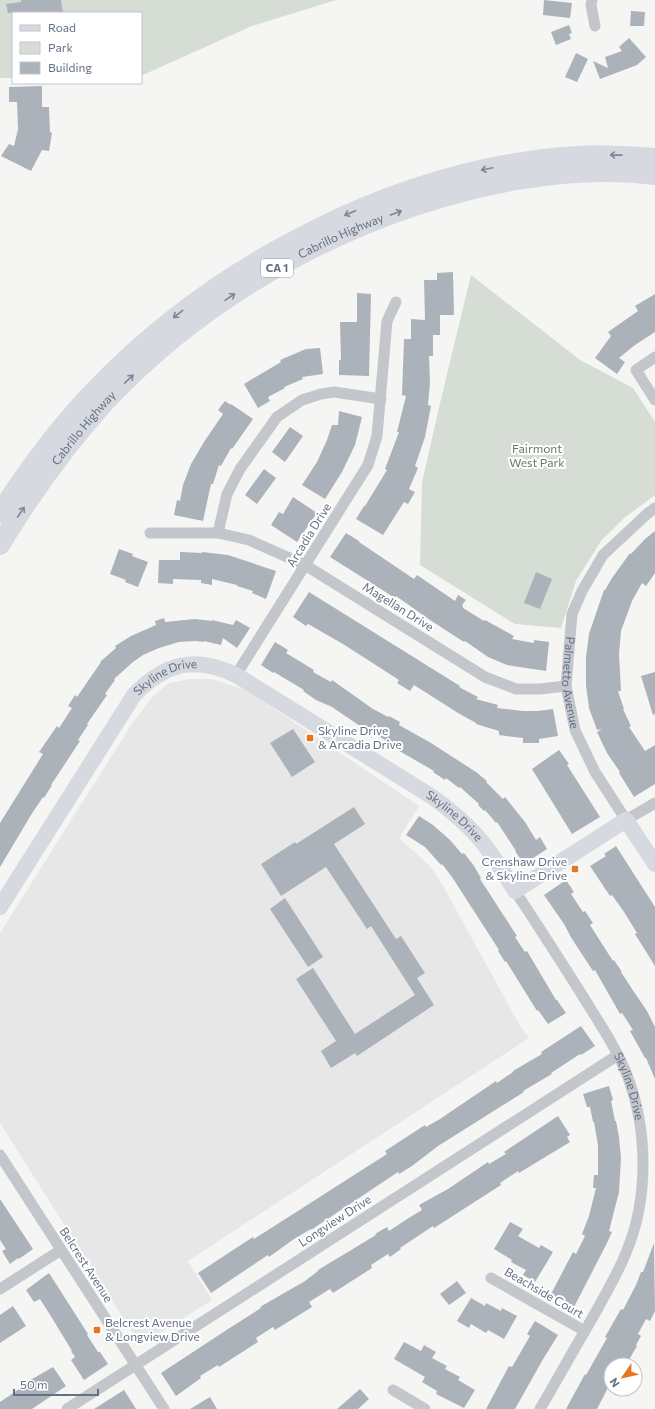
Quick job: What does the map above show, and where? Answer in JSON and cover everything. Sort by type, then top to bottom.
[{"type":"highway","name":"Cabrillo Highway","points":[[0,513],[24,477],[70,418],[95,389],[122,363],[149,339],[197,301],[229,278],[272,252],[337,219],[382,200],[430,184],[479,171],[529,161],[577,156],[629,156],[655,158]]},
{"type":"highway","name":"Cabrillo Highway","points":[[0,545],[55,462],[107,400],[154,356],[189,327],[238,292],[280,267],[323,244],[366,225],[413,207],[471,190],[531,178],[578,172],[628,172],[655,175]]},
{"type":"street","points":[[592,0],[591,5],[595,26]]},
{"type":"street","name":"Arcadia Drive","points":[[236,675],[368,465],[377,436],[387,321],[396,302]]},
{"type":"street","points":[[655,357],[636,370],[655,400]]},
{"type":"street","points":[[218,533],[226,494],[240,468],[277,417],[302,400],[321,394],[334,392],[381,399]]},
{"type":"street","name":"Palmetto Avenue","points":[[655,508],[603,555],[582,590],[572,614],[566,686],[575,730],[595,772],[655,864]]},
{"type":"street","name":"Magellan Drive","points":[[150,533],[218,533],[249,540],[305,565],[485,677],[516,689],[540,689],[566,686]]},
{"type":"street","name":"Skyline Drive","points":[[0,907],[126,705],[143,685],[153,677],[180,665],[209,665],[224,669],[236,675],[430,796],[448,808],[464,822],[491,854],[601,1024],[627,1075],[639,1117],[642,1142],[642,1184],[634,1230],[627,1252],[585,1331],[540,1409]]},
{"type":"street","points":[[515,891],[655,803]]},
{"type":"street","name":"Longview Drive","points":[[67,1409],[618,1055]]},
{"type":"street","name":"Belcrest Avenue","points":[[0,1155],[164,1409]]},
{"type":"street","points":[[0,1289],[61,1250]]},
{"type":"street","name":"Beachside Court","points":[[491,1278],[585,1331]]},
{"type":"street","points":[[393,1390],[426,1409]]},
{"type":"shaded area","points":[[190,679],[212,679],[246,690],[419,806],[399,838],[430,866],[442,884],[519,1024],[529,1038],[188,1261],[212,1300],[146,1342],[140,1341],[135,1337],[0,1123],[0,933],[133,722],[153,696],[169,683]]},
{"type":"green space","points":[[0,0],[336,0],[252,26],[143,75],[142,12],[12,12],[12,78],[0,78]]},
{"type":"green space","name":"Fairmont West Park","points":[[471,275],[580,360],[633,388],[655,422],[655,495],[623,519],[601,541],[576,581],[561,628],[515,624],[420,565],[422,483]]},
{"type":"building","points":[[21,0],[61,0],[63,12],[8,13],[6,4],[21,2]]},
{"type":"building","points":[[544,0],[572,3],[570,18],[543,15]]},
{"type":"building","points":[[631,11],[645,12],[644,26],[630,26]]},
{"type":"building","points":[[569,25],[572,33],[569,34],[571,39],[556,45],[551,32]]},
{"type":"building","points":[[629,38],[646,57],[637,65],[600,79],[593,61],[608,68],[605,57],[622,51],[619,47]]},
{"type":"building","points":[[576,53],[588,59],[577,82],[565,77]]},
{"type":"building","points":[[42,86],[42,107],[49,107],[50,132],[52,133],[49,151],[42,150],[31,171],[1,156],[9,144],[14,146],[18,129],[17,102],[9,102],[9,87]]},
{"type":"building","points":[[453,272],[454,315],[440,315],[440,335],[433,335],[433,356],[429,356],[430,383],[428,405],[431,406],[425,437],[415,466],[418,468],[409,489],[415,492],[408,504],[404,502],[383,535],[356,519],[387,470],[385,469],[399,432],[397,432],[406,396],[402,395],[404,339],[411,339],[411,319],[425,320],[424,280],[437,280],[437,273]]},
{"type":"building","points":[[357,293],[371,294],[369,376],[339,375],[339,360],[341,360],[340,322],[357,322]]},
{"type":"building","points":[[655,294],[655,332],[619,358],[625,362],[617,374],[595,358],[611,336],[608,332],[638,311],[635,306]]},
{"type":"building","points":[[320,348],[323,374],[302,377],[303,379],[284,387],[285,388],[268,397],[270,401],[258,408],[244,384],[281,362],[280,360],[306,349]]},
{"type":"building","points":[[225,401],[253,419],[232,449],[231,448],[221,466],[219,465],[213,484],[211,484],[203,521],[174,515],[177,500],[180,501],[183,485],[191,464],[223,414],[218,410]]},
{"type":"building","points":[[339,411],[362,417],[355,445],[342,472],[325,499],[302,485],[317,462],[332,425],[338,425]]},
{"type":"building","points":[[290,427],[303,436],[285,462],[272,452]]},
{"type":"building","points":[[264,469],[276,478],[257,504],[245,495]]},
{"type":"building","points":[[293,497],[317,513],[297,542],[271,525],[279,512],[283,514]]},
{"type":"building","points":[[655,531],[655,573],[646,586],[642,583],[632,601],[621,631],[619,654],[621,691],[618,691],[623,709],[631,726],[629,727],[645,751],[655,745],[655,784],[634,797],[607,753],[597,732],[602,729],[597,730],[589,708],[586,685],[586,657],[589,634],[604,590],[630,553],[631,554]]},
{"type":"building","points":[[346,533],[414,579],[417,575],[455,601],[458,595],[466,600],[462,605],[463,608],[484,621],[485,620],[514,636],[512,639],[534,643],[534,640],[549,642],[546,671],[507,665],[488,657],[430,620],[396,596],[395,598],[330,557]]},
{"type":"building","points":[[119,549],[148,562],[138,587],[125,582],[126,580],[110,574]]},
{"type":"building","points":[[180,552],[202,552],[228,555],[276,571],[266,599],[252,593],[253,591],[237,585],[212,579],[212,585],[201,583],[201,580],[173,579],[173,584],[158,583],[159,560],[180,560]]},
{"type":"building","points":[[536,572],[552,579],[540,609],[524,603]]},
{"type":"building","points":[[309,592],[460,686],[459,687],[478,697],[476,699],[498,705],[497,708],[523,711],[553,709],[558,736],[539,739],[539,743],[523,743],[523,738],[499,735],[499,731],[476,724],[414,685],[410,691],[397,683],[399,680],[343,644],[308,624],[306,626],[293,617]]},
{"type":"building","points":[[164,618],[165,622],[195,619],[212,620],[233,625],[236,620],[250,628],[237,648],[223,638],[221,645],[204,641],[179,642],[143,655],[114,679],[115,680],[105,694],[107,695],[78,740],[80,741],[44,798],[43,797],[31,815],[0,867],[0,823],[43,754],[39,752],[57,726],[59,728],[72,708],[68,706],[75,695],[77,697],[100,662],[116,648],[115,646],[131,636],[156,625],[155,621]]},
{"type":"building","points":[[275,642],[288,650],[286,653],[314,670],[313,672],[331,682],[332,680],[373,709],[400,722],[399,725],[431,743],[476,772],[487,781],[486,782],[503,799],[505,797],[525,822],[536,840],[540,837],[547,849],[524,864],[497,822],[496,823],[485,810],[484,811],[478,805],[479,804],[460,787],[459,788],[446,778],[445,780],[433,772],[434,771],[389,745],[390,743],[360,726],[332,707],[316,700],[303,691],[304,690],[261,665]]},
{"type":"building","points":[[655,672],[655,714],[653,715],[641,676]]},
{"type":"building","points":[[293,729],[315,762],[292,777],[270,743]]},
{"type":"building","points":[[559,750],[569,764],[567,765],[600,817],[572,834],[532,769]]},
{"type":"building","points":[[354,807],[365,824],[334,844],[396,939],[401,936],[425,973],[417,978],[434,1005],[357,1056],[355,1053],[331,1068],[321,1051],[336,1041],[296,979],[313,968],[355,1034],[415,995],[371,926],[367,929],[326,867],[281,896],[261,864],[295,842],[296,844]]},
{"type":"building","points":[[419,816],[433,825],[450,840],[462,854],[464,853],[474,866],[481,878],[480,879],[517,936],[515,937],[525,952],[527,951],[556,1000],[566,1013],[548,1024],[538,1010],[537,1011],[452,877],[442,864],[441,865],[425,847],[406,835]]},
{"type":"building","points":[[616,846],[655,907],[655,966],[635,934],[637,933],[624,912],[612,895],[610,896],[590,866],[606,856],[604,854]]},
{"type":"building","points":[[566,880],[574,892],[571,894],[583,912],[585,911],[593,923],[590,925],[647,1011],[655,1027],[655,1079],[646,1058],[630,1031],[633,1030],[622,1013],[620,1014],[595,970],[593,971],[544,895]]},
{"type":"building","points":[[285,898],[323,957],[308,967],[270,909]]},
{"type":"building","points":[[581,1026],[595,1046],[581,1055],[580,1054],[551,1073],[552,1074],[438,1146],[412,1166],[399,1174],[398,1172],[311,1230],[294,1239],[269,1257],[268,1255],[211,1293],[198,1273],[387,1154],[385,1151],[425,1125],[426,1127],[440,1119],[496,1081],[497,1083],[513,1071],[542,1054],[541,1052]]},
{"type":"building","points":[[609,1086],[613,1100],[611,1101],[619,1137],[621,1158],[619,1192],[609,1231],[612,1232],[574,1307],[551,1294],[573,1252],[576,1254],[585,1236],[582,1234],[589,1216],[596,1188],[593,1188],[594,1175],[598,1175],[598,1145],[590,1107],[587,1107],[583,1094]]},
{"type":"building","points":[[558,1116],[570,1135],[567,1137],[570,1142],[519,1173],[518,1171],[500,1183],[501,1185],[434,1228],[433,1226],[400,1248],[401,1249],[390,1257],[388,1254],[371,1265],[372,1268],[333,1293],[330,1289],[309,1302],[312,1307],[275,1330],[273,1327],[256,1338],[258,1342],[219,1367],[218,1365],[200,1376],[201,1378],[176,1396],[161,1373],[261,1308],[260,1307],[305,1281],[318,1270],[376,1235],[375,1234],[387,1227],[389,1231],[422,1210],[419,1205],[448,1189],[488,1162],[489,1164],[506,1154],[504,1152]]},
{"type":"building","points":[[0,1199],[33,1249],[10,1264],[2,1251],[6,1249],[0,1240]]},
{"type":"building","points":[[510,1222],[523,1229],[518,1236],[539,1248],[541,1245],[553,1252],[535,1282],[523,1275],[526,1270],[511,1262],[512,1260],[494,1249]]},
{"type":"building","points":[[654,1243],[655,1311],[650,1321],[646,1319],[638,1334],[641,1336],[636,1345],[637,1346],[631,1357],[603,1357],[603,1397],[597,1409],[566,1409],[607,1338],[605,1337],[621,1309],[623,1310],[641,1272],[643,1272]]},
{"type":"building","points":[[49,1273],[98,1352],[100,1352],[108,1364],[84,1380],[71,1360],[75,1357],[72,1351],[40,1299],[34,1302],[26,1290]]},
{"type":"building","points":[[457,1281],[466,1293],[449,1305],[440,1294]]},
{"type":"building","points":[[471,1298],[485,1306],[486,1303],[501,1311],[502,1308],[517,1316],[504,1339],[488,1330],[486,1333],[471,1324],[469,1328],[457,1321]]},
{"type":"building","points":[[13,1306],[26,1326],[0,1343],[0,1315]]},
{"type":"building","points":[[535,1321],[558,1335],[515,1409],[486,1409],[509,1366],[512,1367],[530,1336],[527,1334]]},
{"type":"building","points":[[404,1342],[421,1351],[424,1345],[436,1352],[432,1358],[447,1366],[445,1369],[460,1377],[458,1380],[475,1390],[464,1408],[436,1394],[437,1391],[422,1382],[425,1377],[394,1359]]},
{"type":"building","points":[[53,1367],[66,1386],[32,1409],[0,1409],[0,1402],[28,1383],[27,1382]]},
{"type":"building","points":[[360,1389],[369,1399],[358,1409],[337,1409]]},
{"type":"building","points":[[124,1390],[136,1409],[94,1409]]},
{"type":"building","points":[[210,1397],[217,1409],[190,1409]]},
{"type":"place","name":"Skyline Drive & Arcadia Drive","points":[[310,738]]},
{"type":"place","name":"Crenshaw Drive & Skyline Drive","points":[[575,869]]},
{"type":"place","name":"Belcrest Avenue & Longview Drive","points":[[97,1330]]}]
